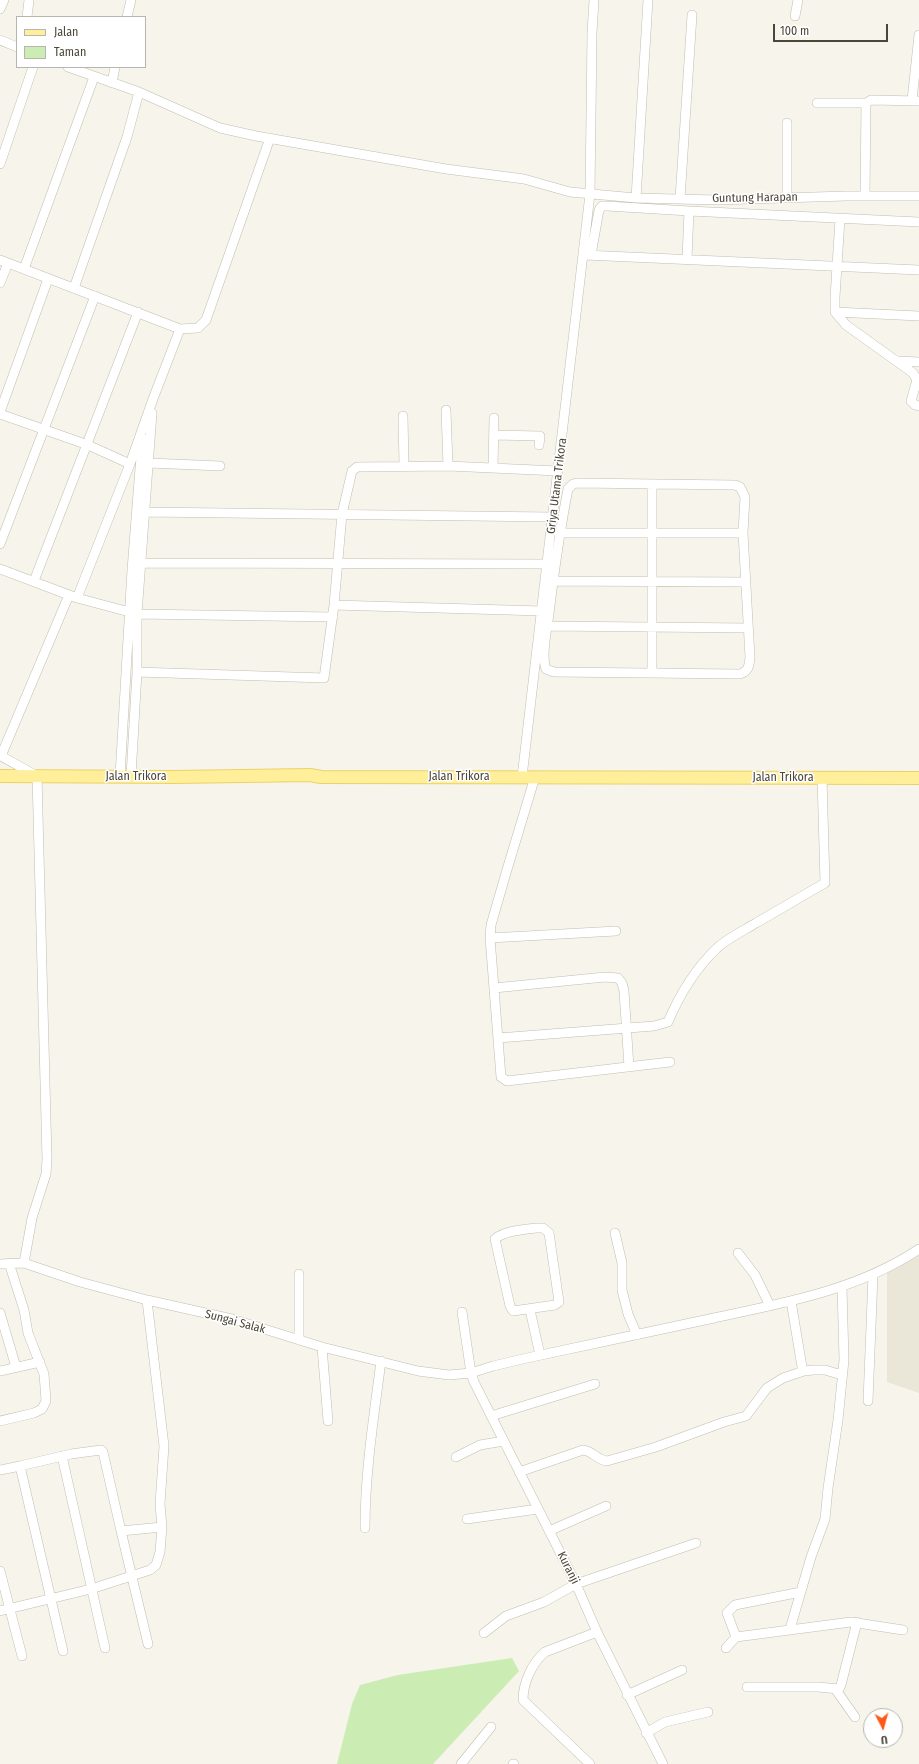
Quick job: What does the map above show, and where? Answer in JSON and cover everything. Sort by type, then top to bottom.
[{"type":"main road","name":"Jalan Trikora","points":[[0,776],[310,775],[321,777],[919,778]]},
{"type":"street","points":[[0,9],[4,0]]},
{"type":"street","points":[[27,16],[29,0]]},
{"type":"street","points":[[127,16],[131,0]]},
{"type":"street","name":"Griya Utama Trikora","points":[[594,0],[592,33],[588,255],[552,517],[547,564],[549,581],[542,611],[528,777],[506,873],[491,925],[490,938],[500,1069],[501,1077],[505,1081],[629,1067]]},
{"type":"street","points":[[636,198],[648,0]]},
{"type":"street","points":[[795,16],[798,0]]},
{"type":"street","points":[[680,199],[692,15]]},
{"type":"street","points":[[817,103],[866,103],[872,100],[916,100],[919,34]]},
{"type":"street","points":[[0,40],[16,47]]},
{"type":"street","points":[[0,164],[34,68]]},
{"type":"street","name":"Guntung Harapan","points":[[71,68],[139,92],[220,128],[446,169],[524,179],[570,192],[636,198],[741,200],[919,196]]},
{"type":"street","points":[[112,83],[115,68]]},
{"type":"street","points":[[24,269],[94,77]]},
{"type":"street","points":[[74,288],[127,137],[139,92]]},
{"type":"street","points":[[866,103],[866,196]]},
{"type":"street","points":[[787,123],[787,198]]},
{"type":"street","points":[[0,283],[4,261],[180,329],[198,328],[206,320],[270,138]]},
{"type":"street","points":[[919,222],[602,206],[599,210],[588,255],[919,270]]},
{"type":"street","points":[[687,259],[689,211]]},
{"type":"street","points":[[840,219],[835,312],[846,325],[898,361],[916,377],[917,382],[912,401],[915,405],[919,406]]},
{"type":"street","points":[[48,279],[0,413],[43,430],[88,445],[130,464]]},
{"type":"street","points":[[0,544],[95,296]]},
{"type":"street","points":[[34,581],[88,445],[138,312]]},
{"type":"street","points":[[835,312],[919,316]]},
{"type":"street","points":[[24,1263],[32,1218],[46,1174],[37,776],[1,756],[73,597],[130,464],[180,329]]},
{"type":"street","points":[[898,361],[919,362]]},
{"type":"street","points":[[126,776],[137,672],[134,614],[140,563],[153,399]]},
{"type":"street","points":[[446,410],[448,466]]},
{"type":"street","points":[[402,416],[404,466]]},
{"type":"street","points":[[494,418],[494,468]]},
{"type":"street","points":[[126,776],[140,468],[146,420]]},
{"type":"street","points":[[494,436],[540,436],[539,445]]},
{"type":"street","points":[[148,463],[220,466]]},
{"type":"street","points":[[137,672],[324,678],[333,617],[342,514],[354,468],[366,465],[448,466],[558,471]]},
{"type":"street","points":[[573,484],[652,484],[735,485],[740,487],[745,497],[743,533],[750,666],[744,673],[740,674],[548,670],[544,662],[549,581],[568,489],[573,484]]},
{"type":"street","points":[[652,484],[652,673]]},
{"type":"street","points":[[144,512],[552,517]]},
{"type":"street","points":[[559,533],[743,533]]},
{"type":"street","points":[[140,563],[337,562],[547,564]]},
{"type":"street","points":[[0,569],[73,597],[134,614],[333,617]]},
{"type":"street","points":[[549,581],[746,582]]},
{"type":"street","points":[[334,605],[542,611]]},
{"type":"street","points":[[547,626],[748,628]]},
{"type":"street","points":[[498,1038],[625,1027],[654,1026],[668,1022],[694,975],[718,947],[734,936],[825,883],[822,778]]},
{"type":"street","points":[[490,938],[616,931]]},
{"type":"street","points":[[494,988],[614,977],[621,981],[624,991],[625,1027],[629,1067],[670,1062]]},
{"type":"street","points":[[543,1228],[549,1233],[559,1302],[530,1310],[515,1312],[511,1310],[495,1239],[498,1236],[520,1230],[543,1228]]},
{"type":"street","points":[[615,1233],[622,1263],[622,1290],[628,1314],[637,1335]]},
{"type":"street","name":"Sungai Salak","points":[[5,1264],[24,1263],[80,1282],[147,1300],[232,1319],[322,1347],[418,1371],[449,1375],[471,1373],[493,1366],[540,1355],[791,1301],[842,1287],[873,1275],[919,1249]]},
{"type":"street","points":[[738,1253],[755,1275],[770,1306]]},
{"type":"street","points":[[0,1421],[34,1413],[44,1406],[46,1401],[45,1385],[40,1362],[28,1334],[24,1310],[5,1264]]},
{"type":"street","points":[[299,1274],[299,1340]]},
{"type":"street","points":[[868,1401],[873,1275]]},
{"type":"street","points":[[790,1629],[811,1557],[825,1519],[844,1360],[842,1287]]},
{"type":"street","points":[[0,1611],[91,1589],[150,1570],[156,1565],[160,1552],[162,1527],[160,1504],[164,1446],[147,1300]]},
{"type":"street","points":[[791,1301],[802,1367]]},
{"type":"street","points":[[530,1310],[540,1355]]},
{"type":"street","name":"Kuranji","points":[[462,1312],[471,1373],[491,1416],[576,1584],[596,1632],[663,1764]]},
{"type":"street","points":[[0,1313],[16,1367]]},
{"type":"street","points":[[322,1347],[328,1421]]},
{"type":"street","points":[[365,1528],[365,1506],[370,1445],[381,1361]]},
{"type":"street","points":[[0,1371],[40,1362]]},
{"type":"street","points":[[519,1472],[583,1450],[589,1451],[599,1458],[607,1461],[656,1447],[724,1422],[746,1416],[767,1388],[783,1378],[804,1371],[813,1370],[824,1370],[842,1375]]},
{"type":"street","points":[[491,1416],[595,1384]]},
{"type":"street","points":[[456,1457],[480,1446],[504,1441]]},
{"type":"street","points":[[0,1470],[62,1456],[99,1449],[102,1450],[148,1644]]},
{"type":"street","points":[[62,1456],[85,1553],[91,1589],[105,1648]]},
{"type":"street","points":[[20,1466],[63,1651]]},
{"type":"street","points":[[549,1531],[606,1506]]},
{"type":"street","points":[[466,1519],[538,1509]]},
{"type":"street","points":[[121,1531],[162,1527]]},
{"type":"street","points":[[484,1633],[506,1616],[544,1602],[576,1584],[696,1542]]},
{"type":"street","points":[[0,1571],[22,1656]]},
{"type":"street","points":[[736,1637],[727,1613],[735,1605],[801,1592]]},
{"type":"street","points":[[836,1690],[841,1685],[857,1622]]},
{"type":"street","points":[[726,1648],[736,1637],[790,1629],[857,1622],[903,1630]]},
{"type":"street","points":[[590,1764],[523,1700],[523,1689],[538,1658],[545,1652],[596,1632]]},
{"type":"street","points":[[627,1694],[682,1670]]},
{"type":"street","points":[[746,1687],[818,1687],[836,1690],[854,1717]]},
{"type":"street","points":[[646,1733],[665,1722],[708,1712]]},
{"type":"street","points":[[461,1764],[491,1727]]},
{"type":"shaded area","points":[[919,1255],[919,1393],[887,1382],[887,1270]]},
{"type":"green space","points":[[512,1658],[519,1671],[433,1764],[337,1764],[352,1704],[360,1685],[398,1675]]}]
